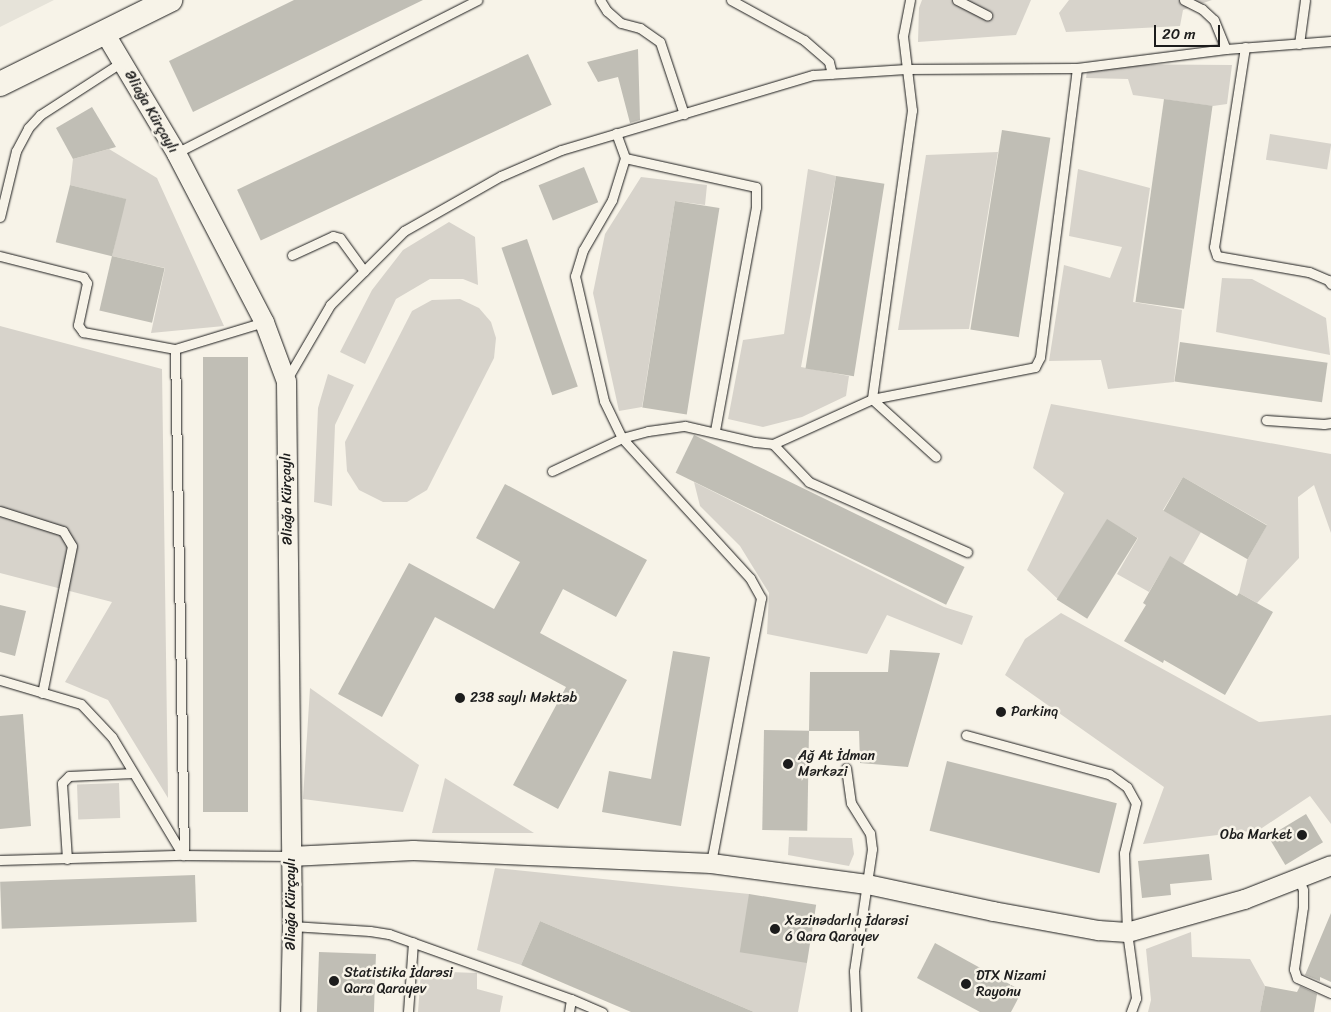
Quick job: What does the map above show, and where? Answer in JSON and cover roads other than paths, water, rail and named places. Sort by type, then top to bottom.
[{"type":"street","points":[[0,84],[170,0]]},
{"type":"street","name":"Əliağa Kürçaylı","points":[[104,32],[176,154],[264,322],[286,381],[292,926],[290,1012]]},
{"type":"street","points":[[290,856],[413,850],[711,863],[868,884],[993,911],[1098,930],[1127,932],[1244,898],[1299,879],[1331,865]]},
{"type":"lane","points":[[176,154],[477,0]]},
{"type":"lane","points":[[600,0],[607,11],[621,23],[640,28],[660,42],[684,114]]},
{"type":"lane","points":[[731,0],[804,40],[829,62],[832,74]]},
{"type":"lane","points":[[872,399],[912,110],[903,36],[910,0]]},
{"type":"lane","points":[[957,0],[988,15]]},
{"type":"lane","points":[[1184,0],[1202,10],[1214,20],[1226,48]]},
{"type":"lane","points":[[1298,44],[1305,0]]},
{"type":"lane","points":[[286,381],[330,305],[404,231],[500,176],[561,150],[814,75],[906,69],[1077,68],[1226,48],[1331,42]]},
{"type":"lane","points":[[1245,47],[1214,247],[1217,256],[1309,272],[1328,280],[1331,284]]},
{"type":"lane","points":[[0,218],[16,151],[28,128],[40,115],[122,62]]},
{"type":"lane","points":[[552,471],[622,438],[648,431],[685,426],[715,431],[755,442],[773,444],[872,399],[1035,367],[1040,358],[1077,68]]},
{"type":"lane","points":[[616,133],[625,158],[612,200],[583,250],[575,276],[604,401],[622,438],[750,578],[761,598],[711,863]]},
{"type":"lane","points":[[625,158],[756,187],[756,207],[715,431]]},
{"type":"lane","points":[[292,255],[333,236],[340,238],[364,271]]},
{"type":"lane","points":[[0,256],[83,277],[87,283],[78,325],[83,332],[175,348],[264,322]]},
{"type":"lane","points":[[175,348],[184,855]]},
{"type":"lane","points":[[872,399],[936,457]]},
{"type":"lane","points":[[1266,420],[1331,423]]},
{"type":"lane","points":[[773,444],[809,482],[967,552]]},
{"type":"lane","points":[[0,511],[63,531],[72,546],[42,692]]},
{"type":"lane","points":[[0,680],[81,704],[112,737],[184,855]]},
{"type":"lane","points":[[966,735],[1109,774],[1128,787],[1136,803],[1124,853],[1127,932],[1136,998],[1131,1012]]},
{"type":"lane","points":[[846,768],[851,803],[870,833],[872,849],[854,971],[856,1012]]},
{"type":"lane","points":[[67,858],[62,783],[69,776],[133,772]]},
{"type":"lane","points":[[0,860],[184,855],[290,856]]},
{"type":"lane","points":[[1299,879],[1303,890],[1303,907],[1294,970],[1297,978],[1331,993]]},
{"type":"lane","points":[[292,926],[370,930],[413,942],[571,998],[602,1012]]},
{"type":"lane","points":[[408,1012],[413,942]]},
{"type":"lane","points":[[569,1012],[571,998]]},
{"type":"place","name":"238 saylı Məktəb","points":[[460,698]]},
{"type":"place","name":"Parkinq","points":[[1001,712]]},
{"type":"place","name":"Ağ At İdman Mərkəzi","points":[[788,764]]},
{"type":"place","name":"Oba Market","points":[[1302,835]]},
{"type":"place","name":"Xəzinədarlıq İdarəsi 6 Qara Qarayev","points":[[775,929]]},
{"type":"place","name":"Statistika İdarəsi Qara Qarayev","points":[[334,981]]},
{"type":"place","name":"DTX Nizami Rayonu","points":[[966,984]]}]
